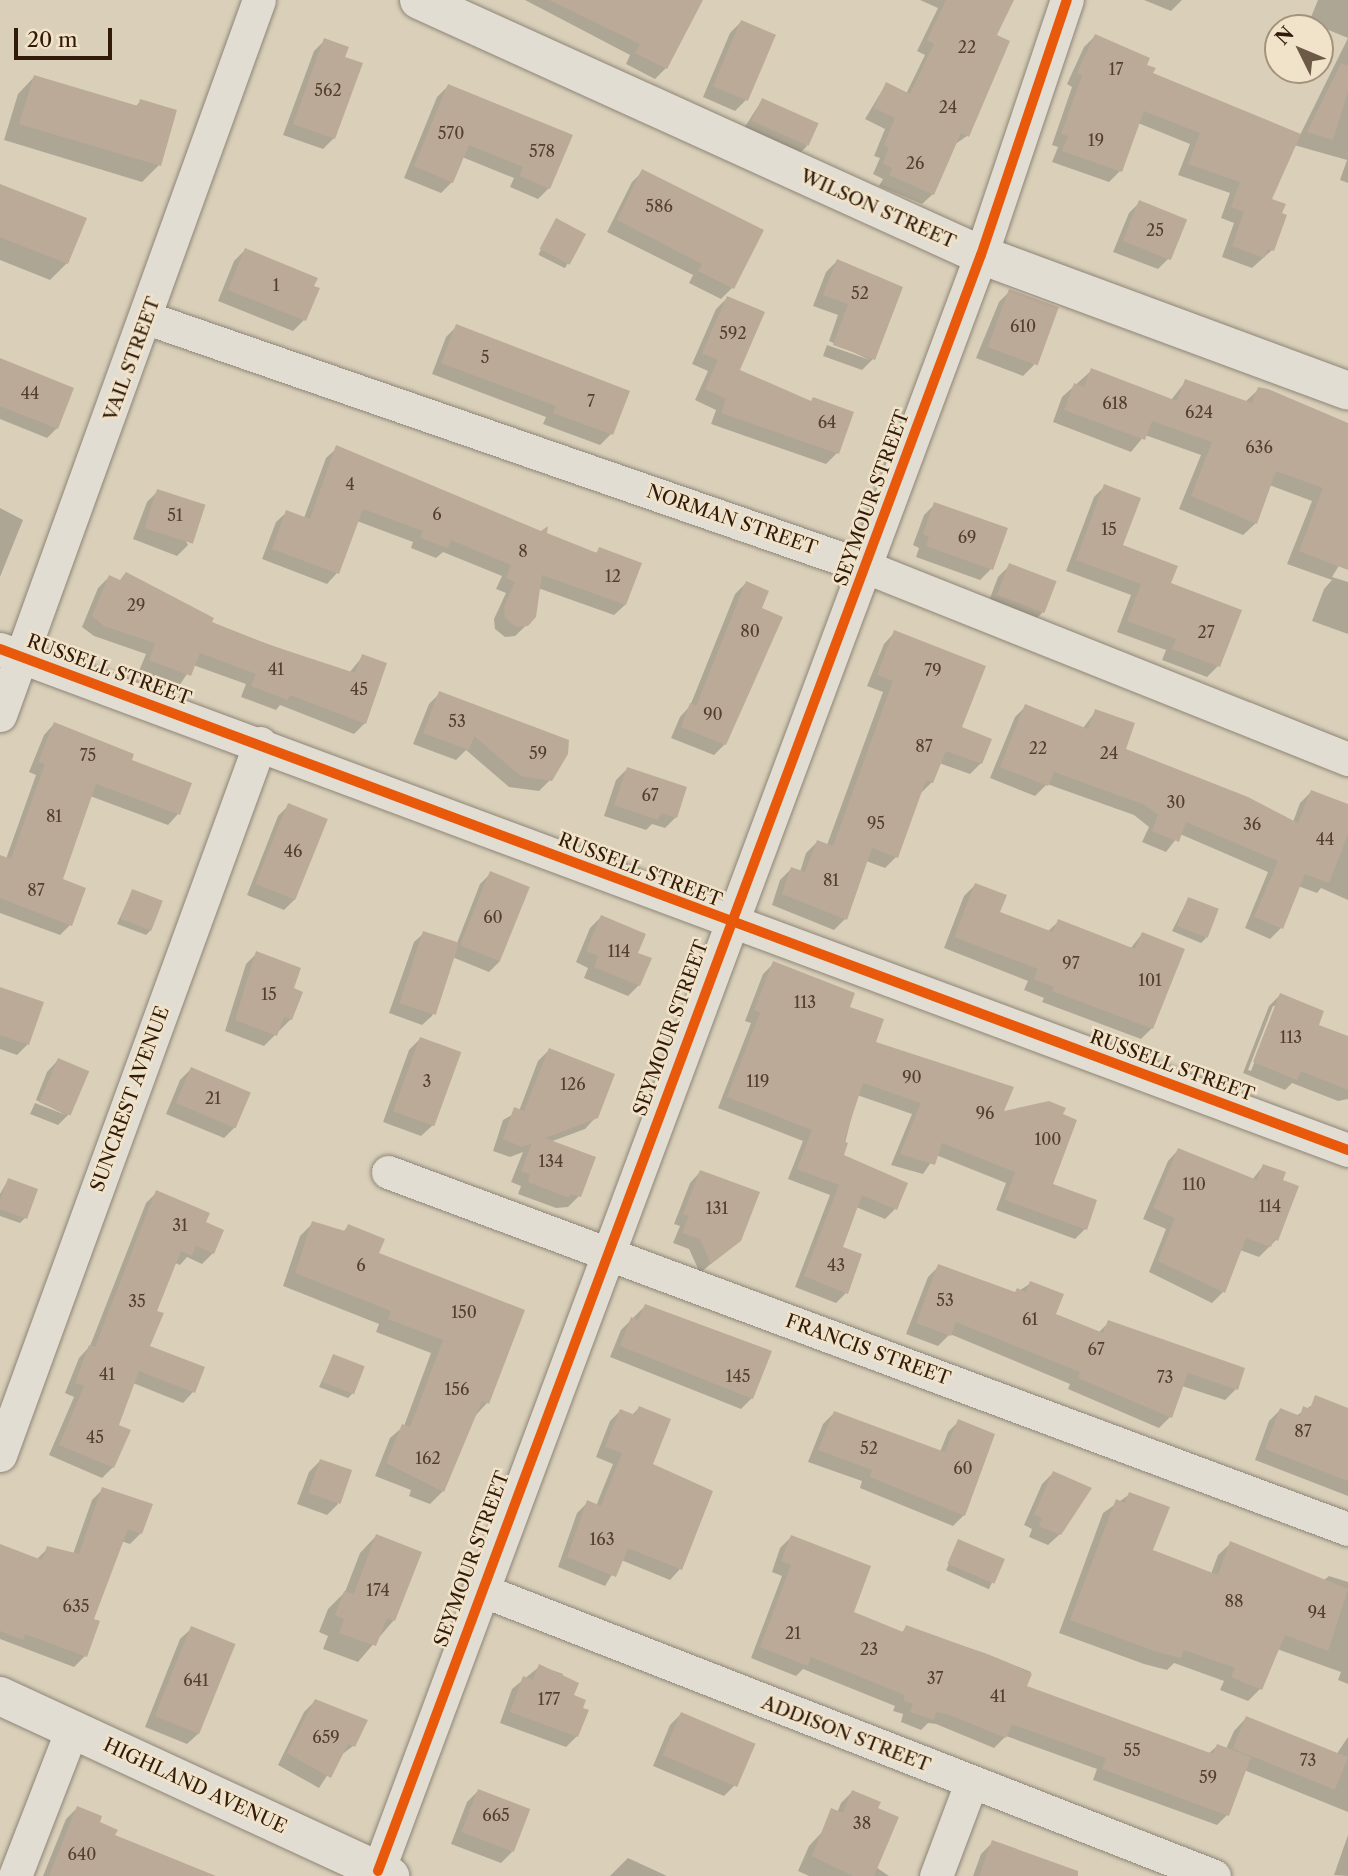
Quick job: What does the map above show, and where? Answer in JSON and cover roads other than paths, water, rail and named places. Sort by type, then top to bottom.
[{"type":"street","name":"VAIL STREET","points":[[0,715],[11,653],[147,318],[259,0]]},
{"type":"street","name":"WILSON STREET","points":[[419,0],[981,255],[1348,391]]},
{"type":"street","name":"SEYMOUR STREET","points":[[384,1873],[479,1589],[729,922],[866,567],[981,255],[1068,0]]},
{"type":"street","name":"NORMAN STREET","points":[[147,318],[866,567],[1348,759]]},
{"type":"street","name":"RUSSELL STREET","points":[[11,653],[260,743],[729,922],[1348,1150]]},
{"type":"street","name":"SUNCREST AVENUE","points":[[0,1455],[260,743]]},
{"type":"street","name":"FRANCIS STREET","points":[[388,1172],[1348,1529]]},
{"type":"street","name":"ADDISON STREET","points":[[479,1589],[1214,1876]]},
{"type":"street","name":"HIGHLAND AVENUE","points":[[0,1696],[384,1873]]},
{"type":"street","points":[[15,1876],[72,1729]]},
{"type":"street","points":[[936,1876],[971,1783]]}]
